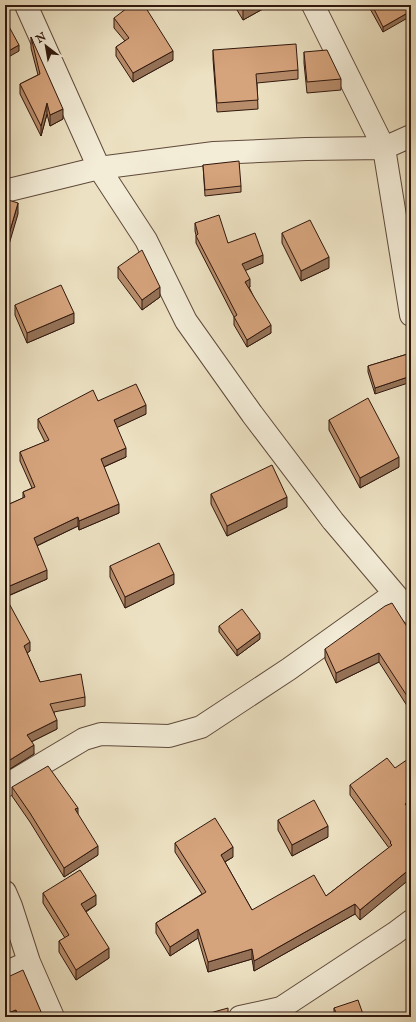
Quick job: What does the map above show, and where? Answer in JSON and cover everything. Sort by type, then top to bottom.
[{"type":"street","points":[[26,5],[100,168],[146,240],[186,321],[252,414],[319,502],[411,613]]},
{"type":"street","points":[[313,5],[384,148],[411,315]]},
{"type":"street","points":[[5,191],[100,168],[214,154],[384,148],[411,136]]},
{"type":"street","points":[[5,786],[89,737],[101,734],[169,736],[202,727],[289,669],[394,594]]},
{"type":"street","points":[[5,892],[29,962],[53,1017]]},
{"type":"street","points":[[240,1017],[282,1012],[411,921]]},
{"type":"street","points":[[5,973],[29,962]]},
{"type":"building","points":[[131,5],[144,5],[173,51],[133,73],[116,47],[129,38],[114,18]]},
{"type":"building","points":[[240,5],[252,5],[243,10]]},
{"type":"building","points":[[372,5],[411,5],[411,11],[383,27]]},
{"type":"building","points":[[6,21],[19,45],[5,53],[5,22]]},
{"type":"building","points":[[31,37],[63,109],[50,115],[47,103],[41,126],[20,84],[40,74]]},
{"type":"building","points":[[296,44],[298,70],[256,74],[258,100],[217,103],[213,50]]},
{"type":"building","points":[[327,50],[341,79],[307,82],[304,52]]},
{"type":"building","points":[[239,161],[241,186],[205,190],[203,165]]},
{"type":"building","points":[[5,199],[18,203],[5,248]]},
{"type":"building","points":[[219,215],[228,243],[255,233],[263,255],[242,264],[250,279],[245,282],[271,325],[247,340],[234,317],[237,315],[196,236],[198,234],[195,223]]},
{"type":"building","points":[[310,220],[329,257],[301,271],[282,233]]},
{"type":"building","points":[[142,250],[160,287],[142,300],[118,267]]},
{"type":"building","points":[[61,285],[74,313],[27,333],[15,305]]},
{"type":"building","points":[[411,353],[411,376],[375,388],[368,366]]},
{"type":"building","points":[[136,384],[146,405],[114,420],[126,448],[101,459],[119,504],[79,521],[78,517],[34,538],[47,570],[5,588],[5,506],[25,497],[23,492],[35,487],[20,452],[49,440],[38,419],[93,390],[98,401]]},
{"type":"building","points":[[368,398],[399,457],[360,478],[329,420]]},
{"type":"building","points":[[272,465],[287,497],[227,526],[211,494]]},
{"type":"building","points":[[159,543],[174,574],[125,597],[110,566]]},
{"type":"building","points":[[5,596],[30,642],[24,646],[40,682],[81,674],[85,697],[50,704],[57,720],[27,735],[34,745],[5,763]]},
{"type":"building","points":[[392,603],[411,633],[411,702],[379,653],[336,673],[325,649],[385,606]]},
{"type":"building","points":[[242,609],[260,633],[237,650],[219,626]]},
{"type":"building","points":[[411,757],[411,800],[405,804],[411,811],[411,868],[360,910],[355,904],[254,961],[252,949],[208,962],[198,929],[170,947],[156,923],[206,892],[175,843],[215,818],[233,847],[221,855],[252,910],[314,875],[326,896],[392,845],[350,785],[387,758],[395,768]]},
{"type":"building","points":[[48,766],[78,808],[75,809],[98,846],[64,868],[12,787]]},
{"type":"building","points":[[314,800],[328,826],[292,845],[278,820]]},
{"type":"building","points":[[80,870],[96,895],[81,904],[109,948],[76,970],[59,941],[69,935],[43,893]]},
{"type":"building","points":[[23,970],[44,1017],[19,1017],[16,1010],[5,1014],[5,977]]},
{"type":"building","points":[[358,1000],[364,1017],[338,1017],[334,1008]]},
{"type":"building","points":[[228,1008],[230,1017],[212,1017],[210,1013]]},
{"type":"building","points":[[283,1013],[284,1016],[281,1017],[265,1017]]}]
